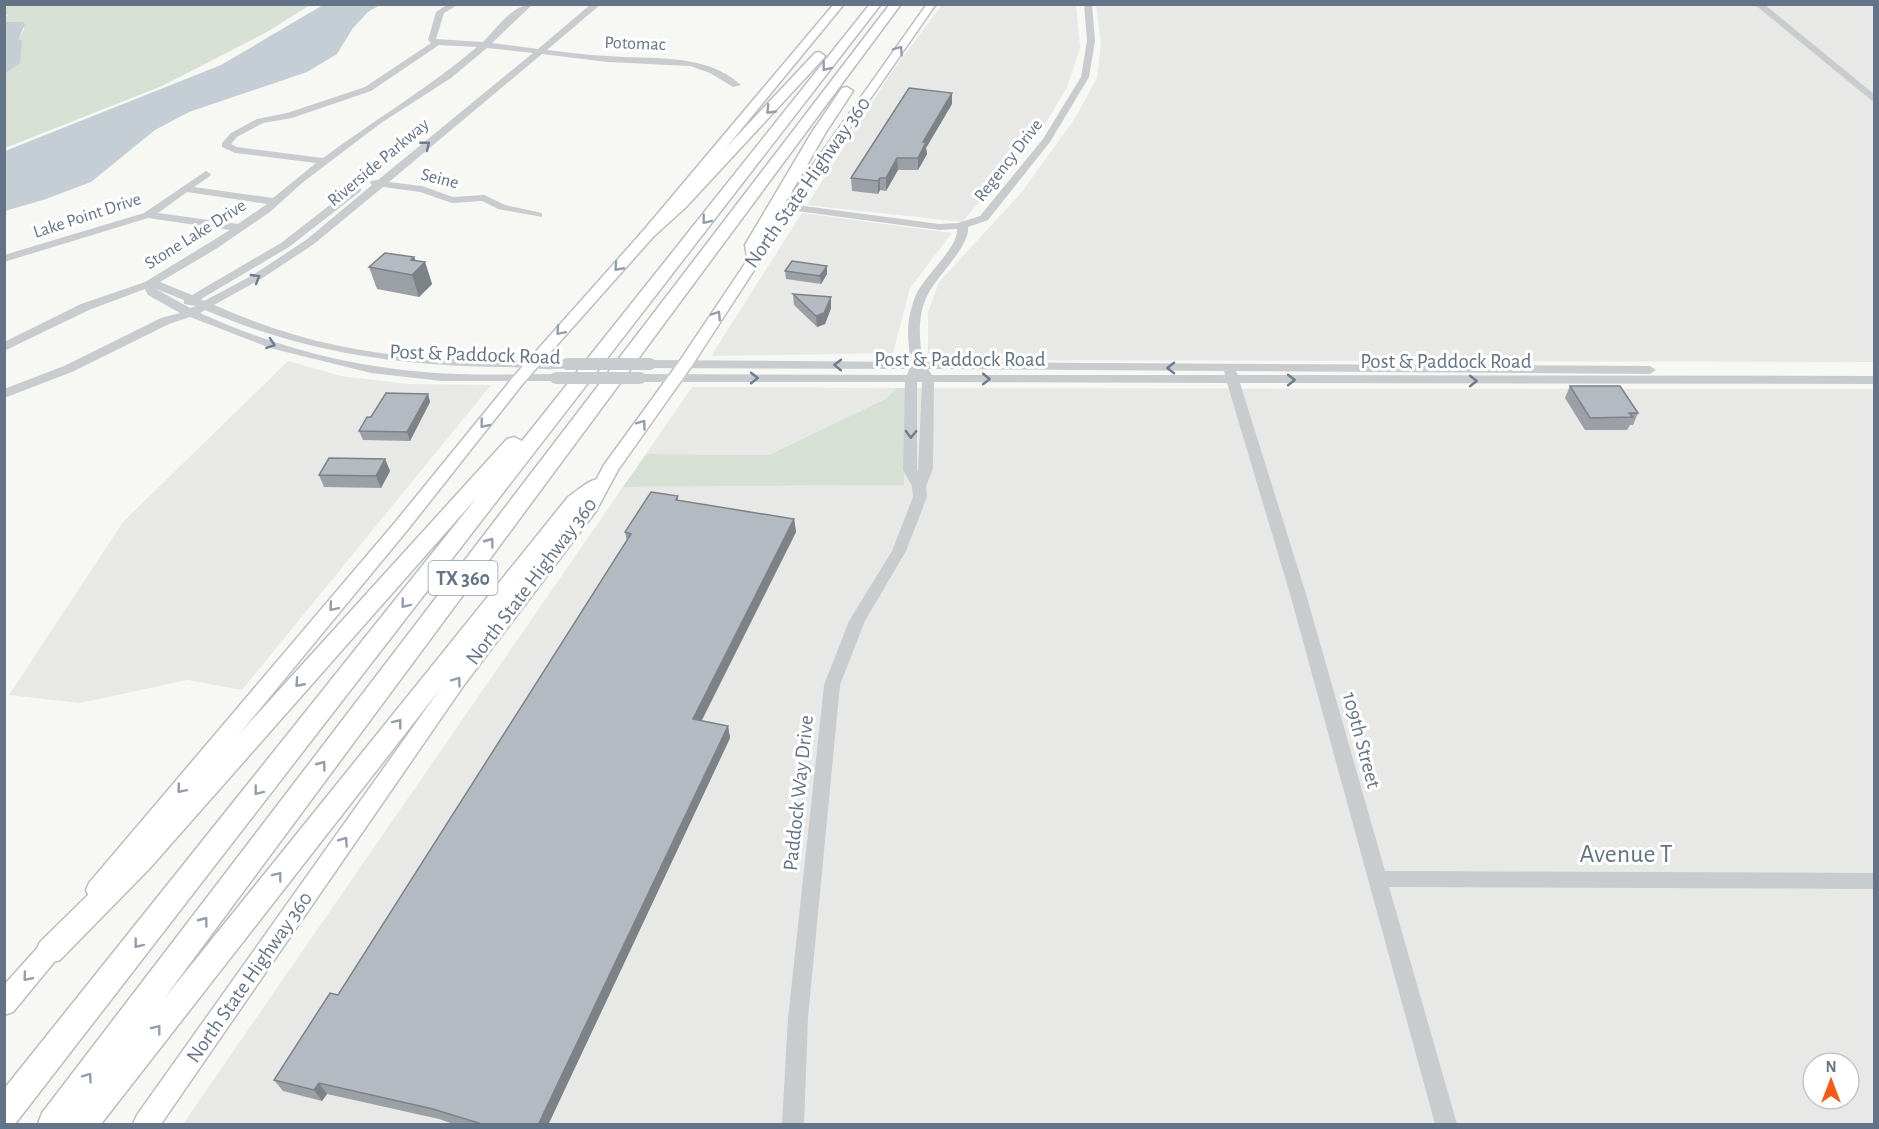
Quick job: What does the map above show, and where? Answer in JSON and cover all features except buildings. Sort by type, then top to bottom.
[{"type":"highway","points":[[648,234],[681,204],[866,4]]},
{"type":"highway","name":"TX 360","points":[[4,1114],[563,385],[876,4]]},
{"type":"highway","name":"TX 360","points":[[53,1125],[896,4]]},
{"type":"highway","points":[[754,259],[753,245],[819,132],[870,52],[874,32]]},
{"type":"highway","points":[[50,951],[141,860],[548,405],[563,385]]},
{"type":"highway","points":[[82,1125],[575,502],[601,483]]},
{"type":"main road","points":[[4,1004],[402,525],[526,371],[648,234],[840,4]]},
{"type":"main road","name":"North State Highway 360","points":[[146,1125],[458,680],[591,507],[601,483],[680,371],[789,207],[932,4]]},
{"type":"street","points":[[325,161],[235,150],[228,148],[226,143],[245,128],[260,122],[289,116],[368,89],[436,43],[432,40],[440,12],[455,4]]},
{"type":"street","name":"Stone Lake Drive","points":[[4,347],[85,307],[149,284],[240,228],[378,121],[448,76],[529,4]]},
{"type":"street","name":"Riverside Parkway","points":[[4,394],[68,369],[165,321],[199,302],[285,245],[585,4]]},
{"type":"street","name":"Riverside Parkway","points":[[199,302],[257,278],[310,242],[597,4]]},
{"type":"street","name":"Regency Drive","points":[[789,207],[916,225],[962,225],[984,218],[1047,140],[1076,96],[1089,66],[1092,26],[1088,4]]},
{"type":"street","points":[[1759,5],[1787,17],[1861,74]]},
{"type":"street","points":[[1773,10],[1875,98]]},
{"type":"street","name":"Potomac","points":[[436,43],[485,45],[607,59],[691,63],[713,71],[736,85]]},
{"type":"street","points":[[1858,85],[1875,85]]},
{"type":"street","name":"Lake Point Drive","points":[[4,259],[148,215],[207,174]]},
{"type":"street","name":"Seine","points":[[366,182],[422,189],[452,200],[484,198],[502,207],[538,215]]},
{"type":"street","points":[[185,189],[276,202]]},
{"type":"street","points":[[148,215],[240,228]]},
{"type":"street","points":[[928,378],[918,366],[912,333],[921,296],[935,273],[958,244],[963,235],[962,225]]},
{"type":"street","name":"Post & Paddock Road","points":[[1231,374],[911,379],[680,371],[650,364],[567,364],[526,371],[406,374],[332,362],[274,345],[183,311],[152,293],[149,284],[165,286],[199,302],[301,341],[340,350],[401,359],[526,371],[563,385],[640,378],[680,371],[918,366],[1231,374],[1867,375]]},
{"type":"street","points":[[332,362],[340,350]]},
{"type":"street","name":"Paddock Way Drive","points":[[794,1125],[798,1018],[832,685],[857,621],[899,550],[920,497],[919,486],[910,470],[911,379],[918,366]]},
{"type":"street","name":"109th Street","points":[[1231,374],[1298,594],[1446,1125]]},
{"type":"street","name":"Paddock Way Drive","points":[[919,486],[926,469],[928,378]]},
{"type":"street","name":"Avenue T","points":[[1377,879],[1875,881]]},
{"type":"shaded area","points":[[5,5],[310,5],[267,32],[162,86],[5,148],[5,74],[20,63],[19,38],[24,29],[23,22],[5,22],[5,17],[8,16],[5,13]]},
{"type":"shaded area","points":[[323,5],[380,5],[368,12],[353,28],[337,54],[307,72],[189,112],[155,130],[91,182],[5,211],[5,151],[221,65]]},
{"type":"shaded area","points":[[942,5],[1076,5],[1080,48],[1067,87],[1041,131],[962,222],[807,205],[893,70]]},
{"type":"shaded area","points":[[1096,5],[1874,5],[1874,362],[928,360],[928,312],[939,282],[1021,193],[1074,120],[1097,78],[1101,44]]},
{"type":"shaded area","points":[[4,22],[23,22],[25,24],[19,38],[22,42],[20,63],[5,74]]},
{"type":"shaded area","points":[[802,213],[952,233],[910,288],[893,353],[711,356]]},
{"type":"shaded area","points":[[288,361],[341,376],[408,384],[491,385],[242,690],[187,680],[80,703],[9,695],[123,522]]},
{"type":"shaded area","points":[[692,387],[897,388],[885,399],[769,455],[646,454]]},
{"type":"shaded area","points":[[897,388],[906,388],[904,485],[623,487],[646,454],[769,455],[885,399]]},
{"type":"shaded area","points":[[906,388],[1874,389],[1874,1124],[183,1124],[623,487],[903,485]]}]
